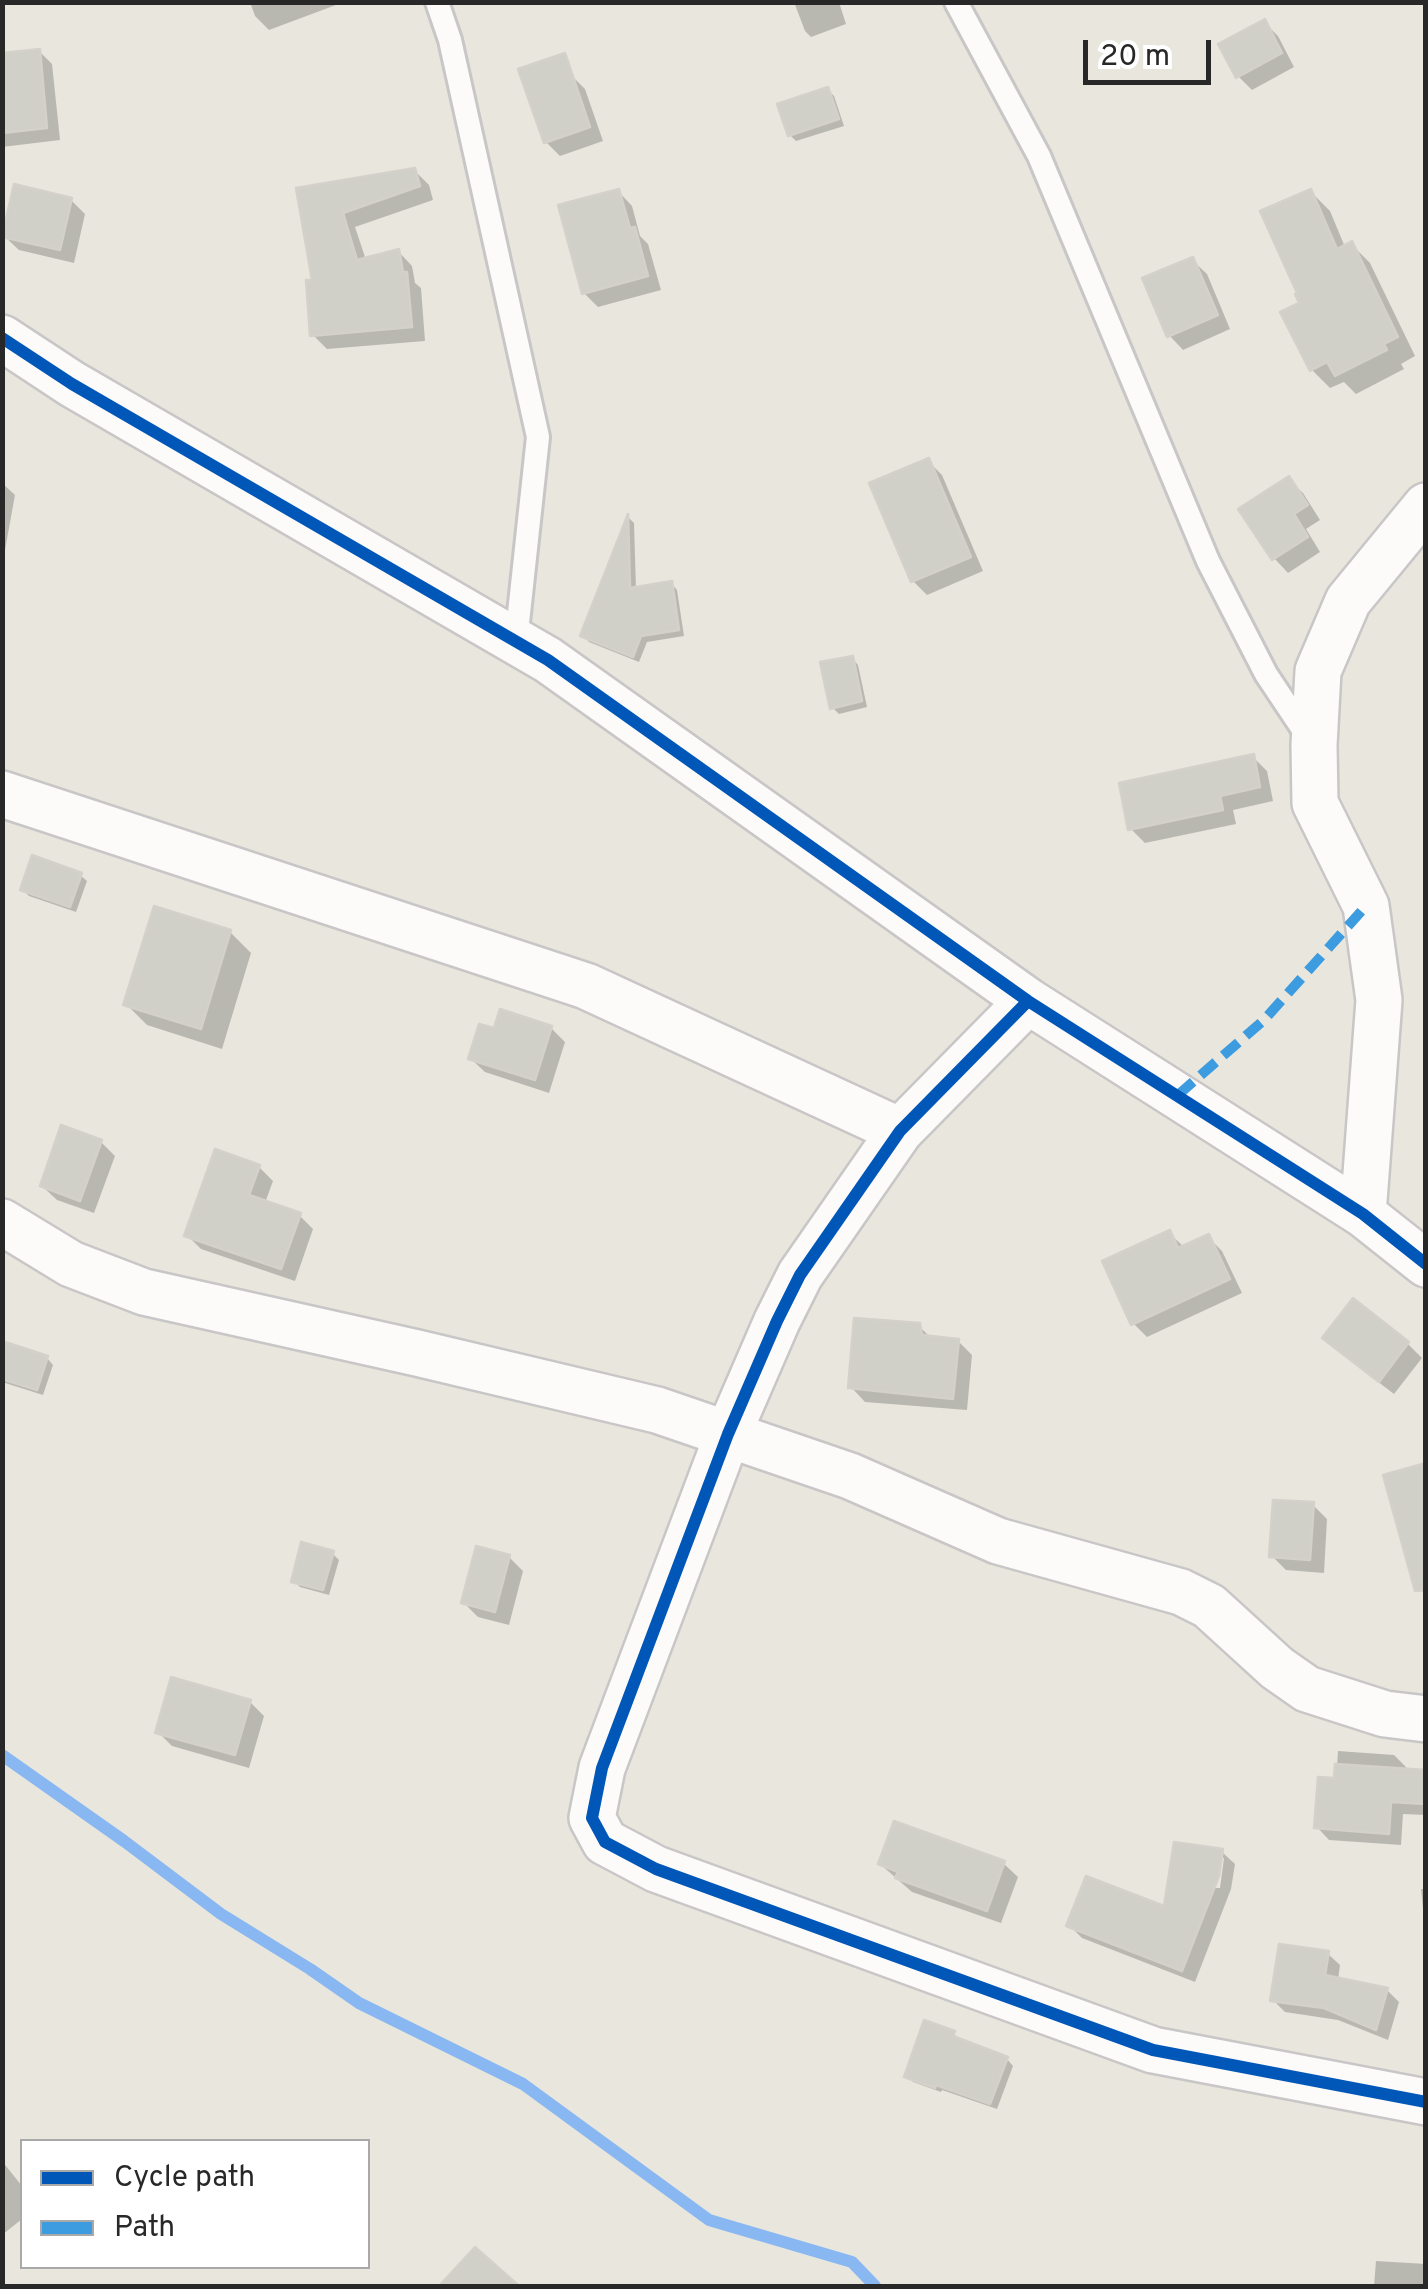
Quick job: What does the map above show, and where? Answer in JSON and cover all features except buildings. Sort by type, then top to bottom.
[{"type":"street","points":[[2,338],[72,384],[548,660],[1028,1001],[1363,1214],[1426,1264]]},
{"type":"street","points":[[1363,1214],[1379,1000],[1366,906],[1315,802],[1318,671],[1348,600],[1426,506]]},
{"type":"street","points":[[2,794],[586,986],[900,1130]]},
{"type":"street","points":[[1028,1001],[900,1130],[800,1275],[728,1434],[602,1768],[592,1818],[605,1842],[656,1869],[1152,2050],[1426,2102]]},
{"type":"street","points":[[2,1222],[72,1264],[144,1292],[657,1410],[850,1476],[998,1541],[1181,1592],[1209,1606],[1306,1689],[1385,1714],[1426,1719]]},
{"type":"lane","points":[[438,2],[450,40],[538,437],[516,641]]},
{"type":"lane","points":[[956,2],[1040,156],[1208,561],[1266,674],[1314,745]]},
{"type":"waterway","points":[[2,1755],[221,1914],[359,2003],[523,2084],[709,2220],[852,2262],[875,2286]]},
{"type":"marked path","points":[[1178,1095],[1264,1020],[1366,906]]},
{"type":"cycle path","points":[[2,338],[72,384],[548,660],[1028,1001],[1363,1214],[1426,1264]]},
{"type":"cycle path","points":[[1028,1001],[900,1131],[800,1275],[728,1434],[602,1768],[592,1818],[605,1842],[656,1869],[1153,2050],[1426,2102]]}]
